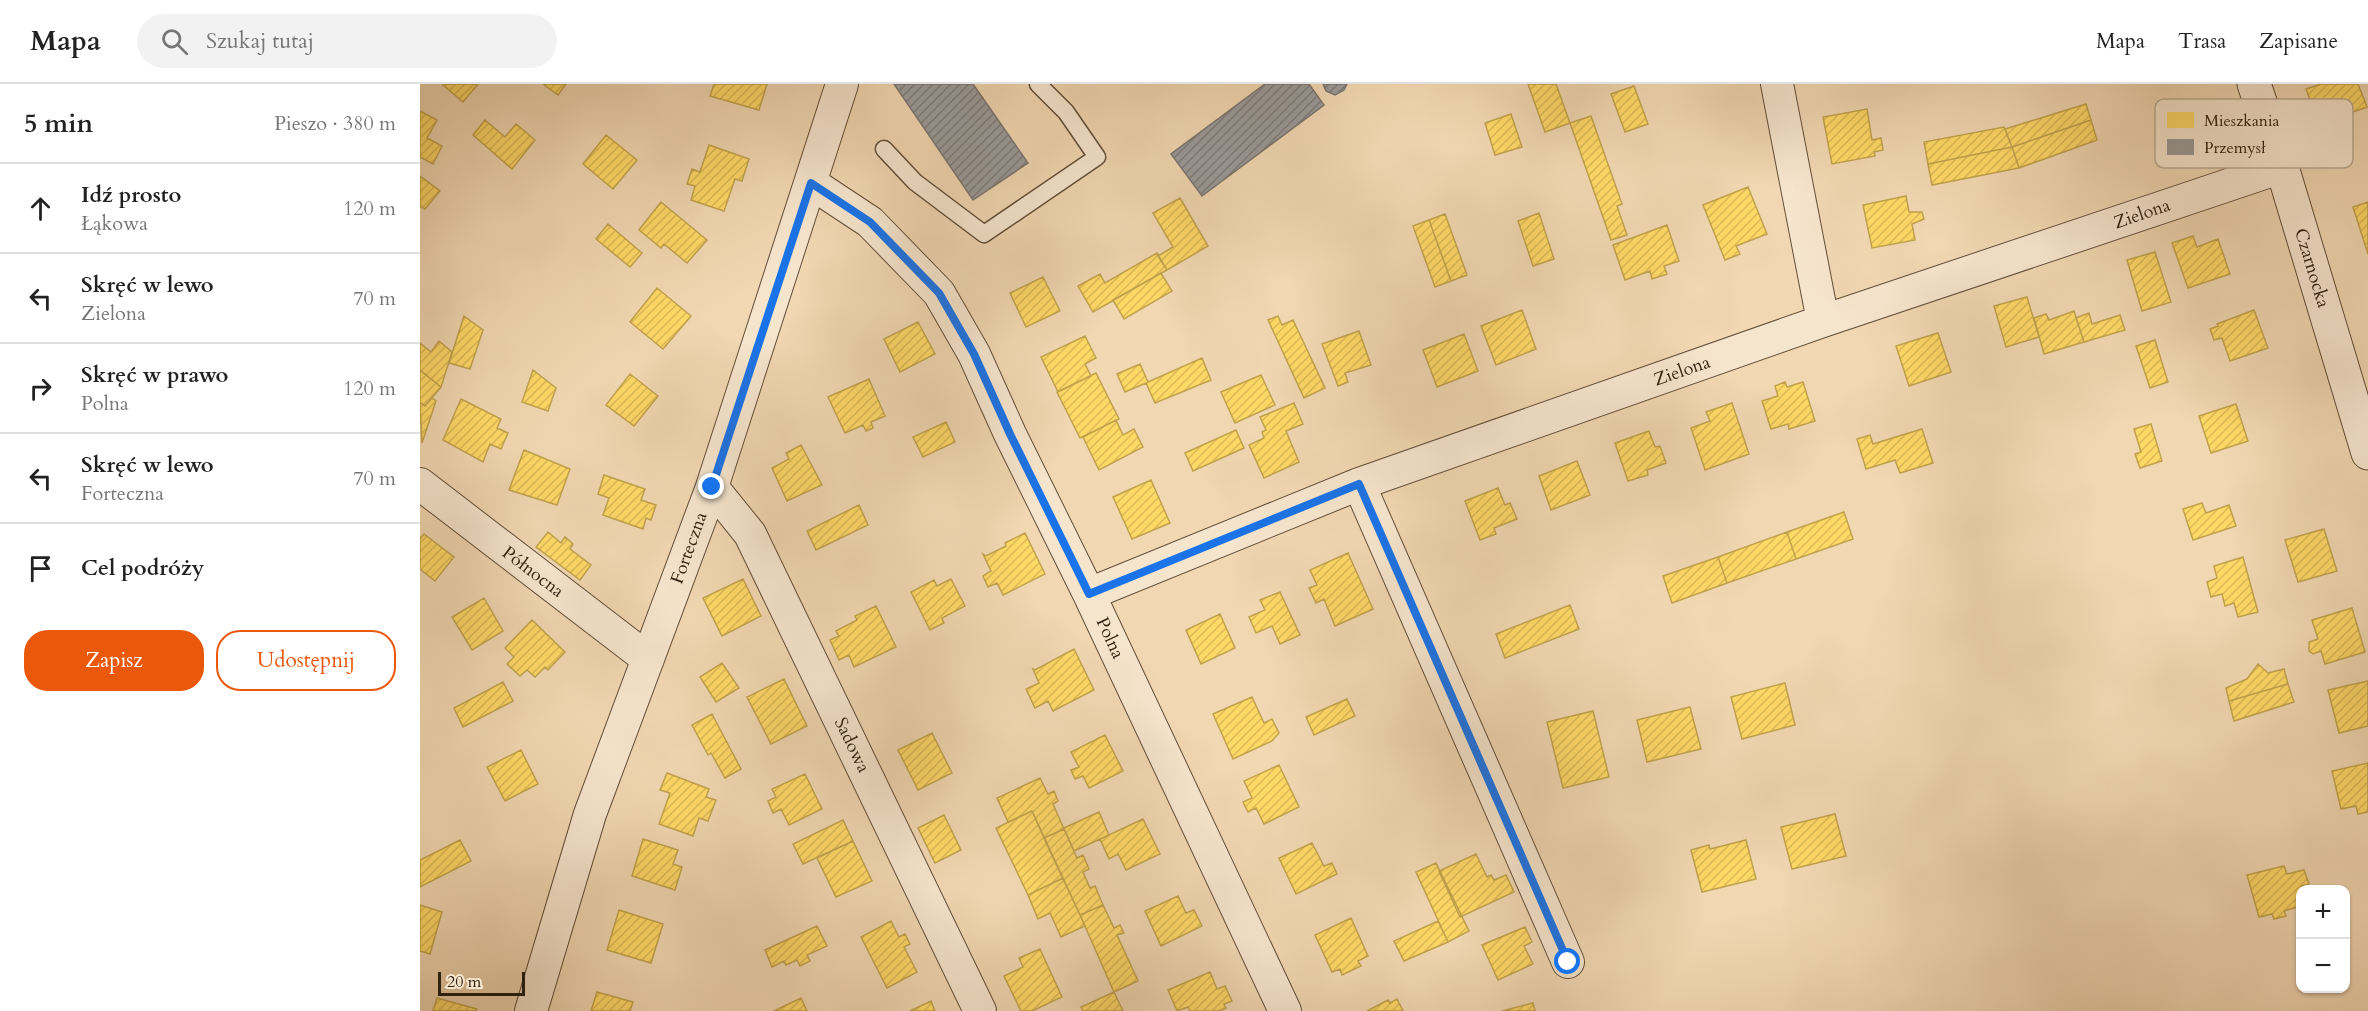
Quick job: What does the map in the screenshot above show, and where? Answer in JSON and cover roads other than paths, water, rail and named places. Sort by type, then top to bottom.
[{"type":"street","name":"Forteczna","points":[[531,1011],[590,814],[712,487],[842,84]]},
{"type":"street","points":[[1777,84],[1822,321]]},
{"type":"street","name":"Czarnocka","points":[[2254,84],[2259,99]]},
{"type":"street","name":"Zielona","points":[[1089,594],[1359,484],[1822,321],[2279,168]]},
{"type":"street","name":"Czarnocka","points":[[2282,168],[2368,453]]},
{"type":"street","name":"Polna","points":[[811,183],[870,222],[939,293],[974,354],[1285,1011]]},
{"type":"street","name":"Północna","points":[[420,484],[648,659]]},
{"type":"street","points":[[1359,484],[1568,962]]},
{"type":"street","name":"Sadowa","points":[[712,487],[750,534],[980,1011]]},
{"type":"lane","points":[[884,149],[915,182],[984,234],[1097,157],[1066,112],[1038,84]]}]
